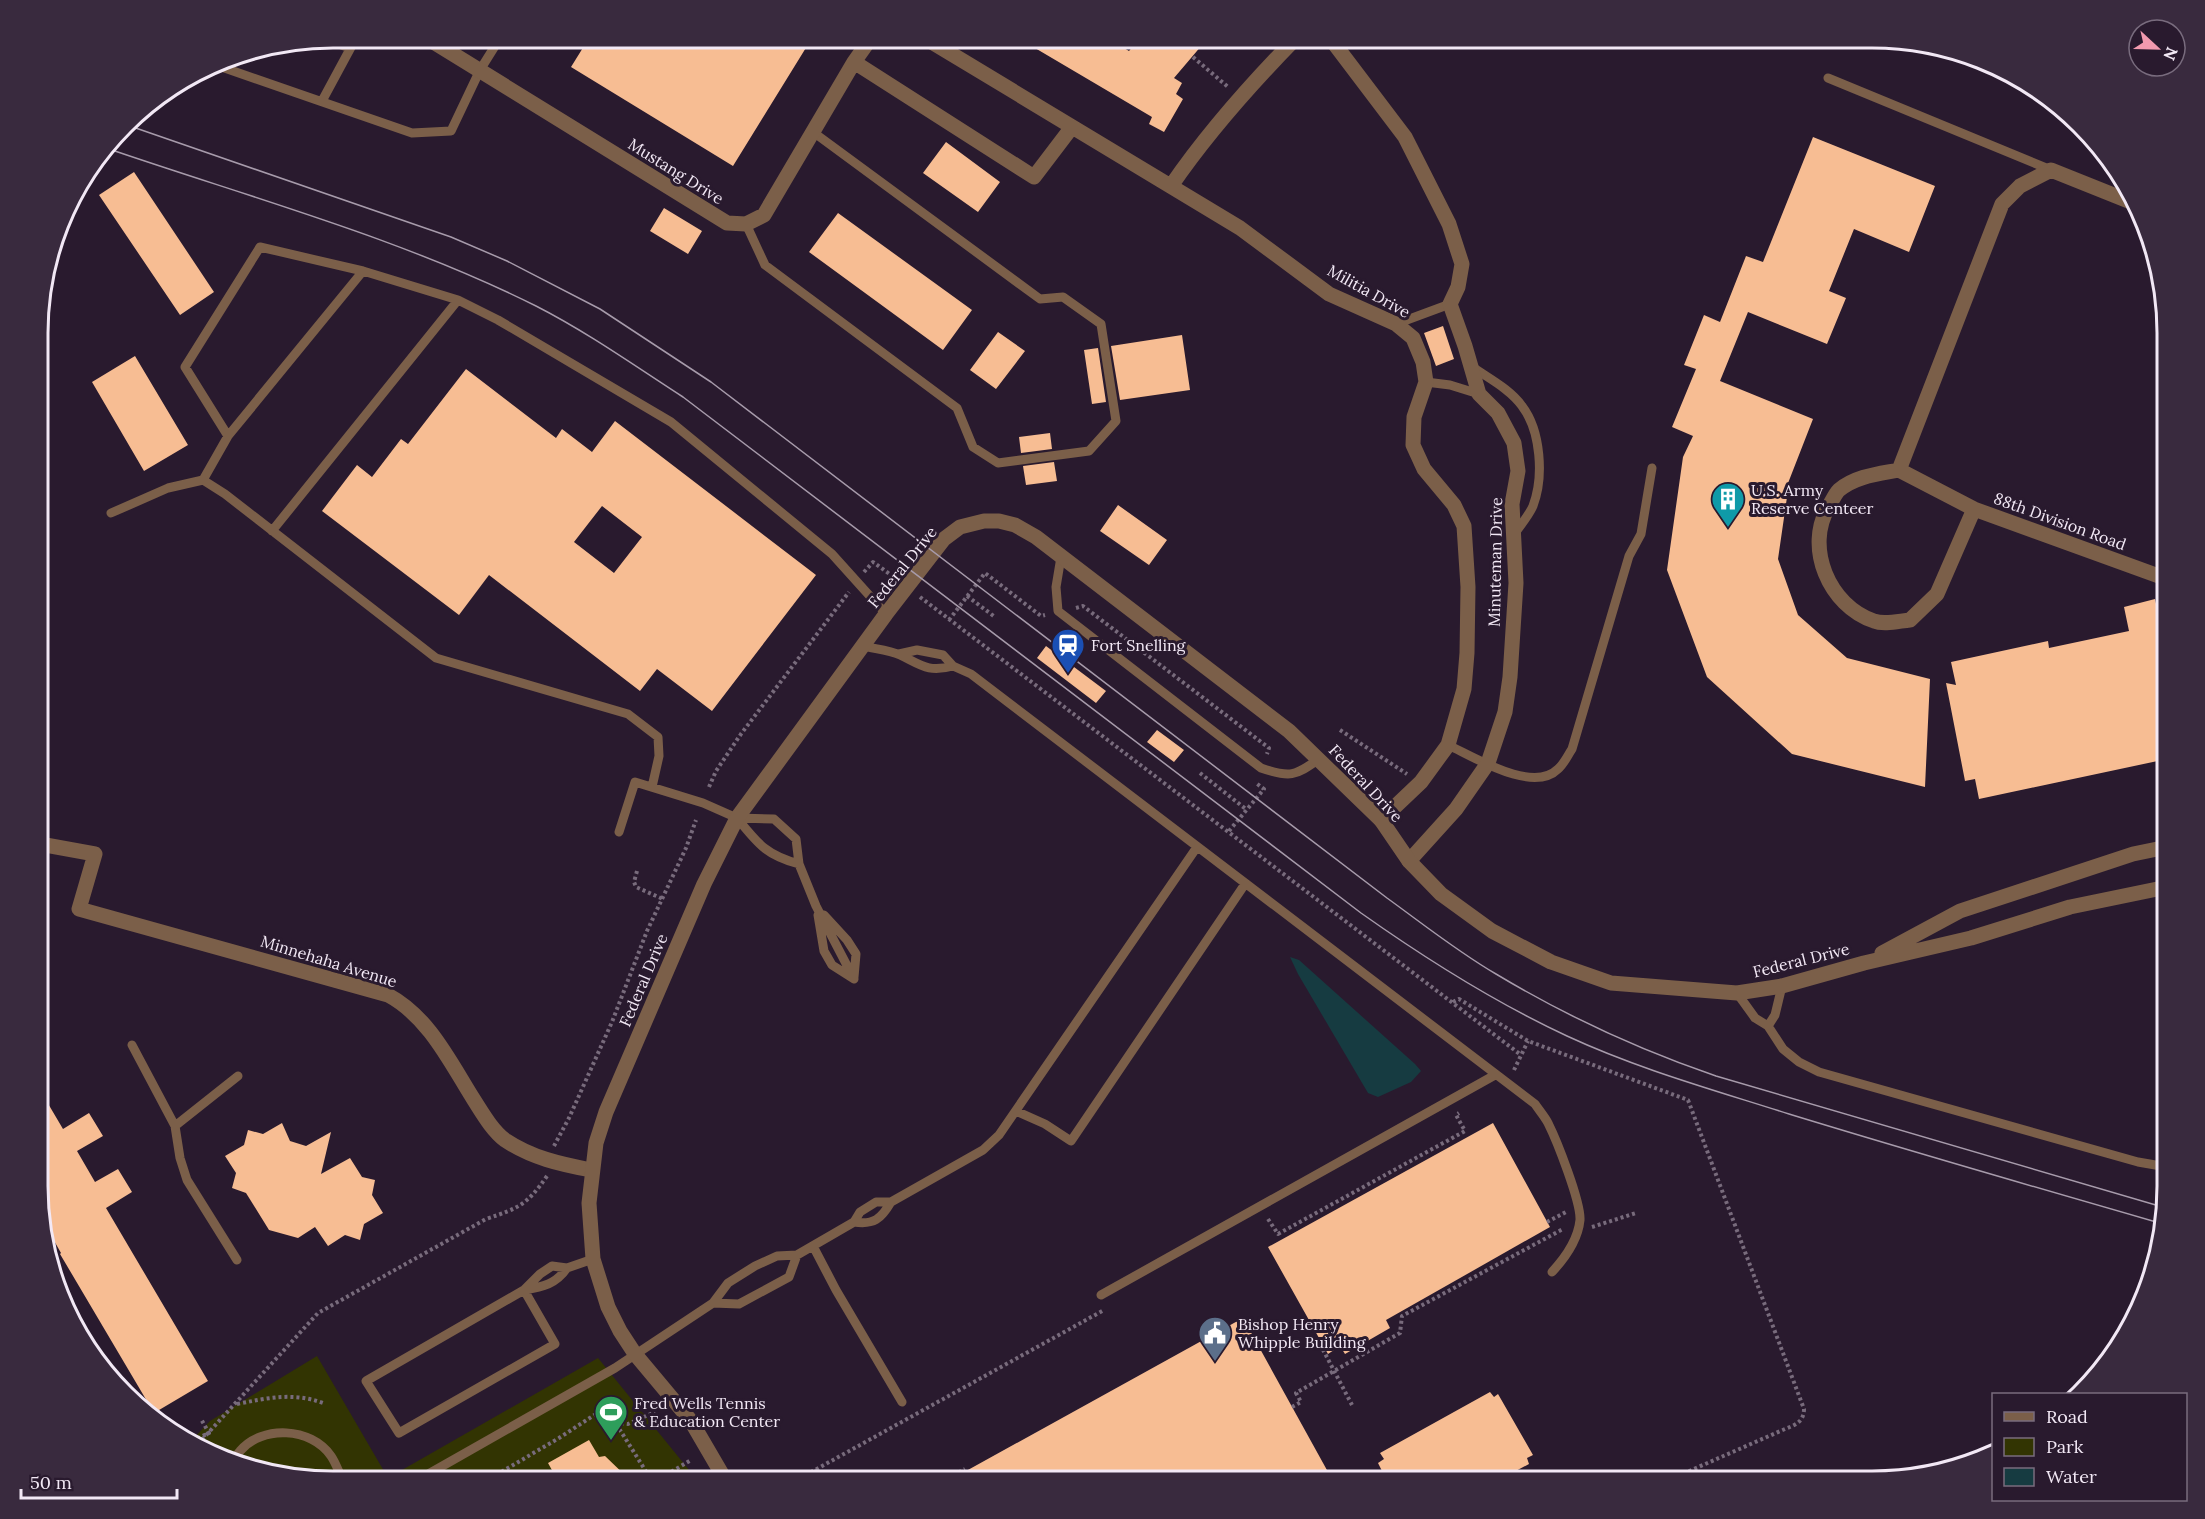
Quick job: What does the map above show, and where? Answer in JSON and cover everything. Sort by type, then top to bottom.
[{"type":"street","name":"Mustang Drive","points":[[444,48],[727,223],[746,224]]},
{"type":"street","points":[[746,224],[764,215],[864,48]]},
{"type":"street","name":"Militia Drive","points":[[942,48],[1240,228],[1329,294],[1396,324],[1413,338],[1423,362],[1426,382]]},
{"type":"street","points":[[1171,186],[1198,147],[1240,97],[1287,48]]},
{"type":"street","points":[[1338,48],[1405,137],[1449,224],[1462,264],[1458,287],[1450,304]]},
{"type":"street","points":[[854,62],[1034,177],[1072,126]]},
{"type":"street","points":[[1899,470],[2002,204],[2020,186],[2051,170],[2124,199]]},
{"type":"street","name":"Minuteman Drive","points":[[1408,861],[1456,809],[1488,763],[1505,712],[1510,677],[1516,583],[1512,504],[1518,471],[1514,443],[1498,414],[1479,394],[1450,304]]},
{"type":"street","points":[[1381,820],[1421,782],[1448,744],[1464,689],[1467,653],[1467,552],[1464,526],[1454,505],[1424,469],[1413,445],[1414,417],[1426,382]]},
{"type":"street","points":[[1899,470],[1974,510],[1937,594],[1910,620],[1876,622],[1851,611],[1831,586],[1818,553],[1821,520],[1838,491],[1866,476],[1899,470]]},
{"type":"street","name":"88th Division Road","points":[[1974,510],[2157,575]]},
{"type":"street","name":"Federal Drive","points":[[720,1471],[691,1421],[635,1354],[608,1307],[593,1259],[589,1203],[591,1170],[596,1143],[606,1112],[704,884],[737,818],[886,614],[944,539],[960,527],[984,521],[999,522],[1015,525],[1036,537],[1289,731],[1381,820],[1408,861],[1441,894],[1492,931],[1551,962],[1611,983],[1737,993],[1782,986],[1864,963],[1971,938],[2070,908],[2157,889]]},
{"type":"street","name":"Minnehaha Avenue","points":[[48,845],[95,854],[79,909],[388,995],[402,1002],[417,1015],[430,1032],[490,1124],[503,1138],[534,1156],[591,1170]]},
{"type":"street","name":"Federal Drive","points":[[1864,963],[1960,911],[2133,854],[2157,849]]},
{"type":"lane","points":[[322,101],[350,48]]},
{"type":"lane","points":[[227,69],[412,133],[451,131],[480,70],[494,48]]},
{"type":"lane","points":[[1828,78],[2051,170]]},
{"type":"lane","points":[[746,224],[765,265],[957,408],[973,447],[998,463],[1089,452],[1116,421],[1101,324],[1063,297],[1040,299],[813,132]]},
{"type":"lane","points":[[228,436],[185,367],[260,247],[363,272],[458,300],[498,320],[671,422],[832,554],[858,580],[886,614]]},
{"type":"lane","points":[[203,480],[228,436],[363,272]]},
{"type":"lane","points":[[272,531],[458,300]]},
{"type":"lane","points":[[1396,324],[1450,304]]},
{"type":"lane","points":[[1470,365],[1505,390],[1523,407],[1534,434],[1541,466],[1533,507],[1514,536]]},
{"type":"lane","points":[[1426,382],[1450,385],[1479,394]]},
{"type":"lane","points":[[1448,744],[1514,774],[1530,778],[1546,776],[1558,769],[1572,749],[1629,556],[1641,534],[1652,468]]},
{"type":"lane","points":[[111,513],[168,488],[203,480],[225,494],[436,658],[628,714],[658,737],[659,756],[652,787]]},
{"type":"lane","points":[[1061,557],[1056,587],[1058,611],[1261,768],[1279,774],[1300,773],[1319,759]]},
{"type":"lane","points":[[863,646],[899,654],[915,664],[940,669],[953,666]]},
{"type":"lane","points":[[899,654],[917,650],[943,656],[953,666],[970,674],[1495,1076],[1535,1104],[1547,1122],[1578,1202],[1580,1218],[1574,1241],[1562,1262],[1552,1272]]},
{"type":"lane","points":[[619,832],[634,782],[703,803],[737,818],[774,819],[796,839],[799,864],[816,906],[824,951],[832,965],[854,979],[856,954],[847,940],[816,906]]},
{"type":"lane","points":[[737,818],[760,846],[779,859],[799,864]]},
{"type":"lane","points":[[434,1471],[615,1368],[713,1303],[728,1283],[755,1266],[777,1256],[797,1255],[854,1222],[860,1212],[870,1205],[876,1202],[891,1202],[982,1150],[999,1135],[1197,847]]},
{"type":"lane","points":[[1016,1110],[1045,1124],[1071,1141],[1245,884]]},
{"type":"lane","points":[[1768,1026],[1775,1015],[1782,986]]},
{"type":"lane","points":[[1737,993],[1755,1018],[1768,1026],[1783,1049],[1798,1062],[1819,1072],[2138,1162],[2157,1165]]},
{"type":"lane","points":[[132,1045],[175,1126],[180,1158],[187,1180],[237,1260]]},
{"type":"lane","points":[[175,1126],[238,1076]]},
{"type":"lane","points":[[1101,1294],[1495,1076]]},
{"type":"lane","points":[[854,1222],[868,1224],[884,1214],[891,1202]]},
{"type":"lane","points":[[813,1246],[836,1290],[902,1402]]},
{"type":"lane","points":[[713,1303],[739,1304],[789,1277],[797,1255]]},
{"type":"lane","points":[[524,1290],[555,1344],[399,1433],[366,1381],[524,1290],[552,1266],[567,1268],[593,1259]]},
{"type":"lane","points":[[524,1290],[544,1287],[561,1277],[567,1268]]},
{"type":"lane","points":[[238,1455],[262,1435],[283,1432],[312,1438],[330,1454],[339,1471]]},
{"type":"path","points":[[1193,57],[1240,97]]},
{"type":"path","points":[[709,787],[716,771],[741,734],[873,562],[891,576]]},
{"type":"path","points":[[968,596],[995,616]]},
{"type":"path","points":[[925,601],[1521,1056]]},
{"type":"path","points":[[1340,730],[1421,782]]},
{"type":"path","points":[[1200,773],[1247,810]]},
{"type":"path","points":[[1229,831],[1264,789]]},
{"type":"path","points":[[553,1147],[570,1118],[612,1022],[647,932],[696,819]]},
{"type":"path","points":[[637,872],[634,882],[636,887],[663,899]]},
{"type":"path","points":[[1452,1002],[1459,999],[1528,1041],[1688,1100],[1804,1410],[1804,1417],[1798,1423],[1689,1471]]},
{"type":"path","points":[[1506,1084],[1528,1041]]},
{"type":"path","points":[[1259,1224],[1269,1219],[1278,1234],[1465,1131],[1456,1115],[1464,1110]]},
{"type":"path","points":[[203,1440],[318,1313],[486,1219],[510,1211],[531,1198],[548,1175]]},
{"type":"path","points":[[1547,1222],[1566,1211]]},
{"type":"path","points":[[1292,1407],[1301,1402],[1296,1393],[1400,1334],[1402,1317],[1563,1229],[1594,1227],[1636,1213]]},
{"type":"path","points":[[814,1470],[1114,1304]]},
{"type":"path","points":[[1320,1344],[1352,1405]]},
{"type":"path","points":[[236,1404],[275,1396],[308,1398],[323,1403]]},
{"type":"path","points":[[503,1471],[605,1408],[619,1423],[620,1430],[647,1471]]},
{"type":"path","points":[[619,1423],[628,1424],[655,1412]]},
{"type":"path","points":[[201,1419],[208,1433]]},
{"type":"path","points":[[199,1438],[208,1433]]},
{"type":"path","points":[[672,1471],[691,1460]]},
{"type":"path","points":[[960,1471],[964,1469]]},
{"type":"green space","points":[[317,1356],[384,1471],[295,1469],[241,1456],[196,1436],[210,1421]]},
{"type":"green space","points":[[598,1358],[690,1471],[400,1471]]},
{"type":"water","points":[[1290,957],[1299,960],[1415,1064],[1421,1071],[1411,1082],[1378,1097],[1368,1093]]},
{"type":"building","points":[[583,48],[806,48],[733,166],[571,67]]},
{"type":"building","points":[[1035,48],[1124,48],[1129,51],[1132,48],[1200,48],[1174,78],[1182,83],[1176,94],[1183,99],[1164,132],[1149,124],[1152,117]]},
{"type":"building","name":"U.S. Army Reserve Centeer","points":[[1813,137],[1935,186],[1909,252],[1854,229],[1829,291],[1846,298],[1827,344],[1748,312],[1720,381],[1813,419],[1783,496],[1787,497],[1778,559],[1798,615],[1847,658],[1930,679],[1925,787],[1792,754],[1707,677],[1667,570],[1683,457],[1693,436],[1672,427],[1696,369],[1684,365],[1704,315],[1720,322],[1746,256],[1763,262]]},
{"type":"building","points":[[946,142],[1000,182],[978,212],[923,173]]},
{"type":"building","points":[[134,172],[214,292],[180,315],[99,195]]},
{"type":"building","points":[[664,208],[702,231],[688,254],[650,231]]},
{"type":"building","points":[[838,213],[972,310],[943,350],[809,252]]},
{"type":"building","points":[[1443,326],[1454,359],[1436,366],[1424,333]]},
{"type":"building","points":[[998,332],[1025,351],[996,389],[970,370]]},
{"type":"building","points":[[1182,335],[1190,390],[1120,400],[1111,346]]},
{"type":"building","points":[[1098,348],[1106,402],[1092,404],[1084,350]]},
{"type":"building","points":[[135,356],[188,445],[144,471],[92,382]]},
{"type":"building","points":[[466,369],[556,438],[562,429],[592,452],[615,421],[816,575],[712,711],[657,669],[640,691],[489,575],[459,615],[322,511],[357,465],[372,477],[401,439],[408,444]],"holes":[[[602,506],[642,537],[614,573],[574,542]]]},
{"type":"building","points":[[1050,433],[1052,449],[1021,453],[1019,437]]},
{"type":"building","points":[[1054,462],[1057,481],[1026,485],[1023,466]]},
{"type":"building","points":[[1118,505],[1167,540],[1149,565],[1100,531]]},
{"type":"building","points":[[2155,599],[2157,609],[2157,761],[1979,799],[1975,779],[1965,781],[1946,683],[1956,685],[1951,662],[2048,641],[2049,648],[2129,631],[2124,607]]},
{"type":"building","points":[[1046,646],[1106,691],[1096,703],[1037,658]]},
{"type":"building","points":[[1157,730],[1184,750],[1174,762],[1147,742]]},
{"type":"building","points":[[48,1104],[63,1129],[89,1113],[103,1136],[77,1151],[95,1182],[118,1169],[132,1192],[106,1208],[208,1381],[158,1411],[148,1402],[52,1238],[50,1224]]},
{"type":"building","points":[[282,1123],[290,1141],[306,1146],[331,1132],[321,1174],[350,1158],[362,1177],[375,1180],[372,1195],[383,1213],[364,1224],[360,1240],[345,1235],[328,1246],[315,1227],[298,1238],[269,1230],[246,1193],[232,1188],[236,1173],[225,1156],[244,1145],[248,1130],[263,1134]]},
{"type":"building","points":[[1493,1123],[1550,1227],[1386,1320],[1390,1328],[1345,1354],[1340,1346],[1328,1354],[1268,1247]]},
{"type":"building","name":"Bishop Henry Whipple Building","points":[[1243,1318],[1327,1471],[966,1471]]},
{"type":"building","points":[[1490,1392],[1494,1397],[1498,1394],[1533,1455],[1527,1458],[1529,1464],[1516,1471],[1382,1471],[1378,1463],[1384,1459],[1380,1453]]},
{"type":"building","points":[[589,1440],[599,1457],[605,1456],[621,1471],[552,1471],[548,1463]]},
{"type":"tram line","points":[[135,128],[451,237],[507,261],[600,309],[711,382],[1427,928],[1482,965],[1549,1004],[1631,1043],[1716,1076],[2156,1205]]},
{"type":"tram line","points":[[114,151],[379,239],[536,306],[592,338],[683,397],[1361,913],[1435,963],[1513,1009],[1594,1048],[1676,1078],[1882,1142],[2155,1222]]},
{"type":"place","name":"U.S. Army Reserve Centeer","points":[[1728,528]]},
{"type":"place","name":"Fort Snelling","points":[[1068,674]]},
{"type":"place","name":"Bishop Henry Whipple Building","points":[[1215,1362]]},
{"type":"place","name":"Fred Wells Tennis & Education Center","points":[[611,1441]]}]
